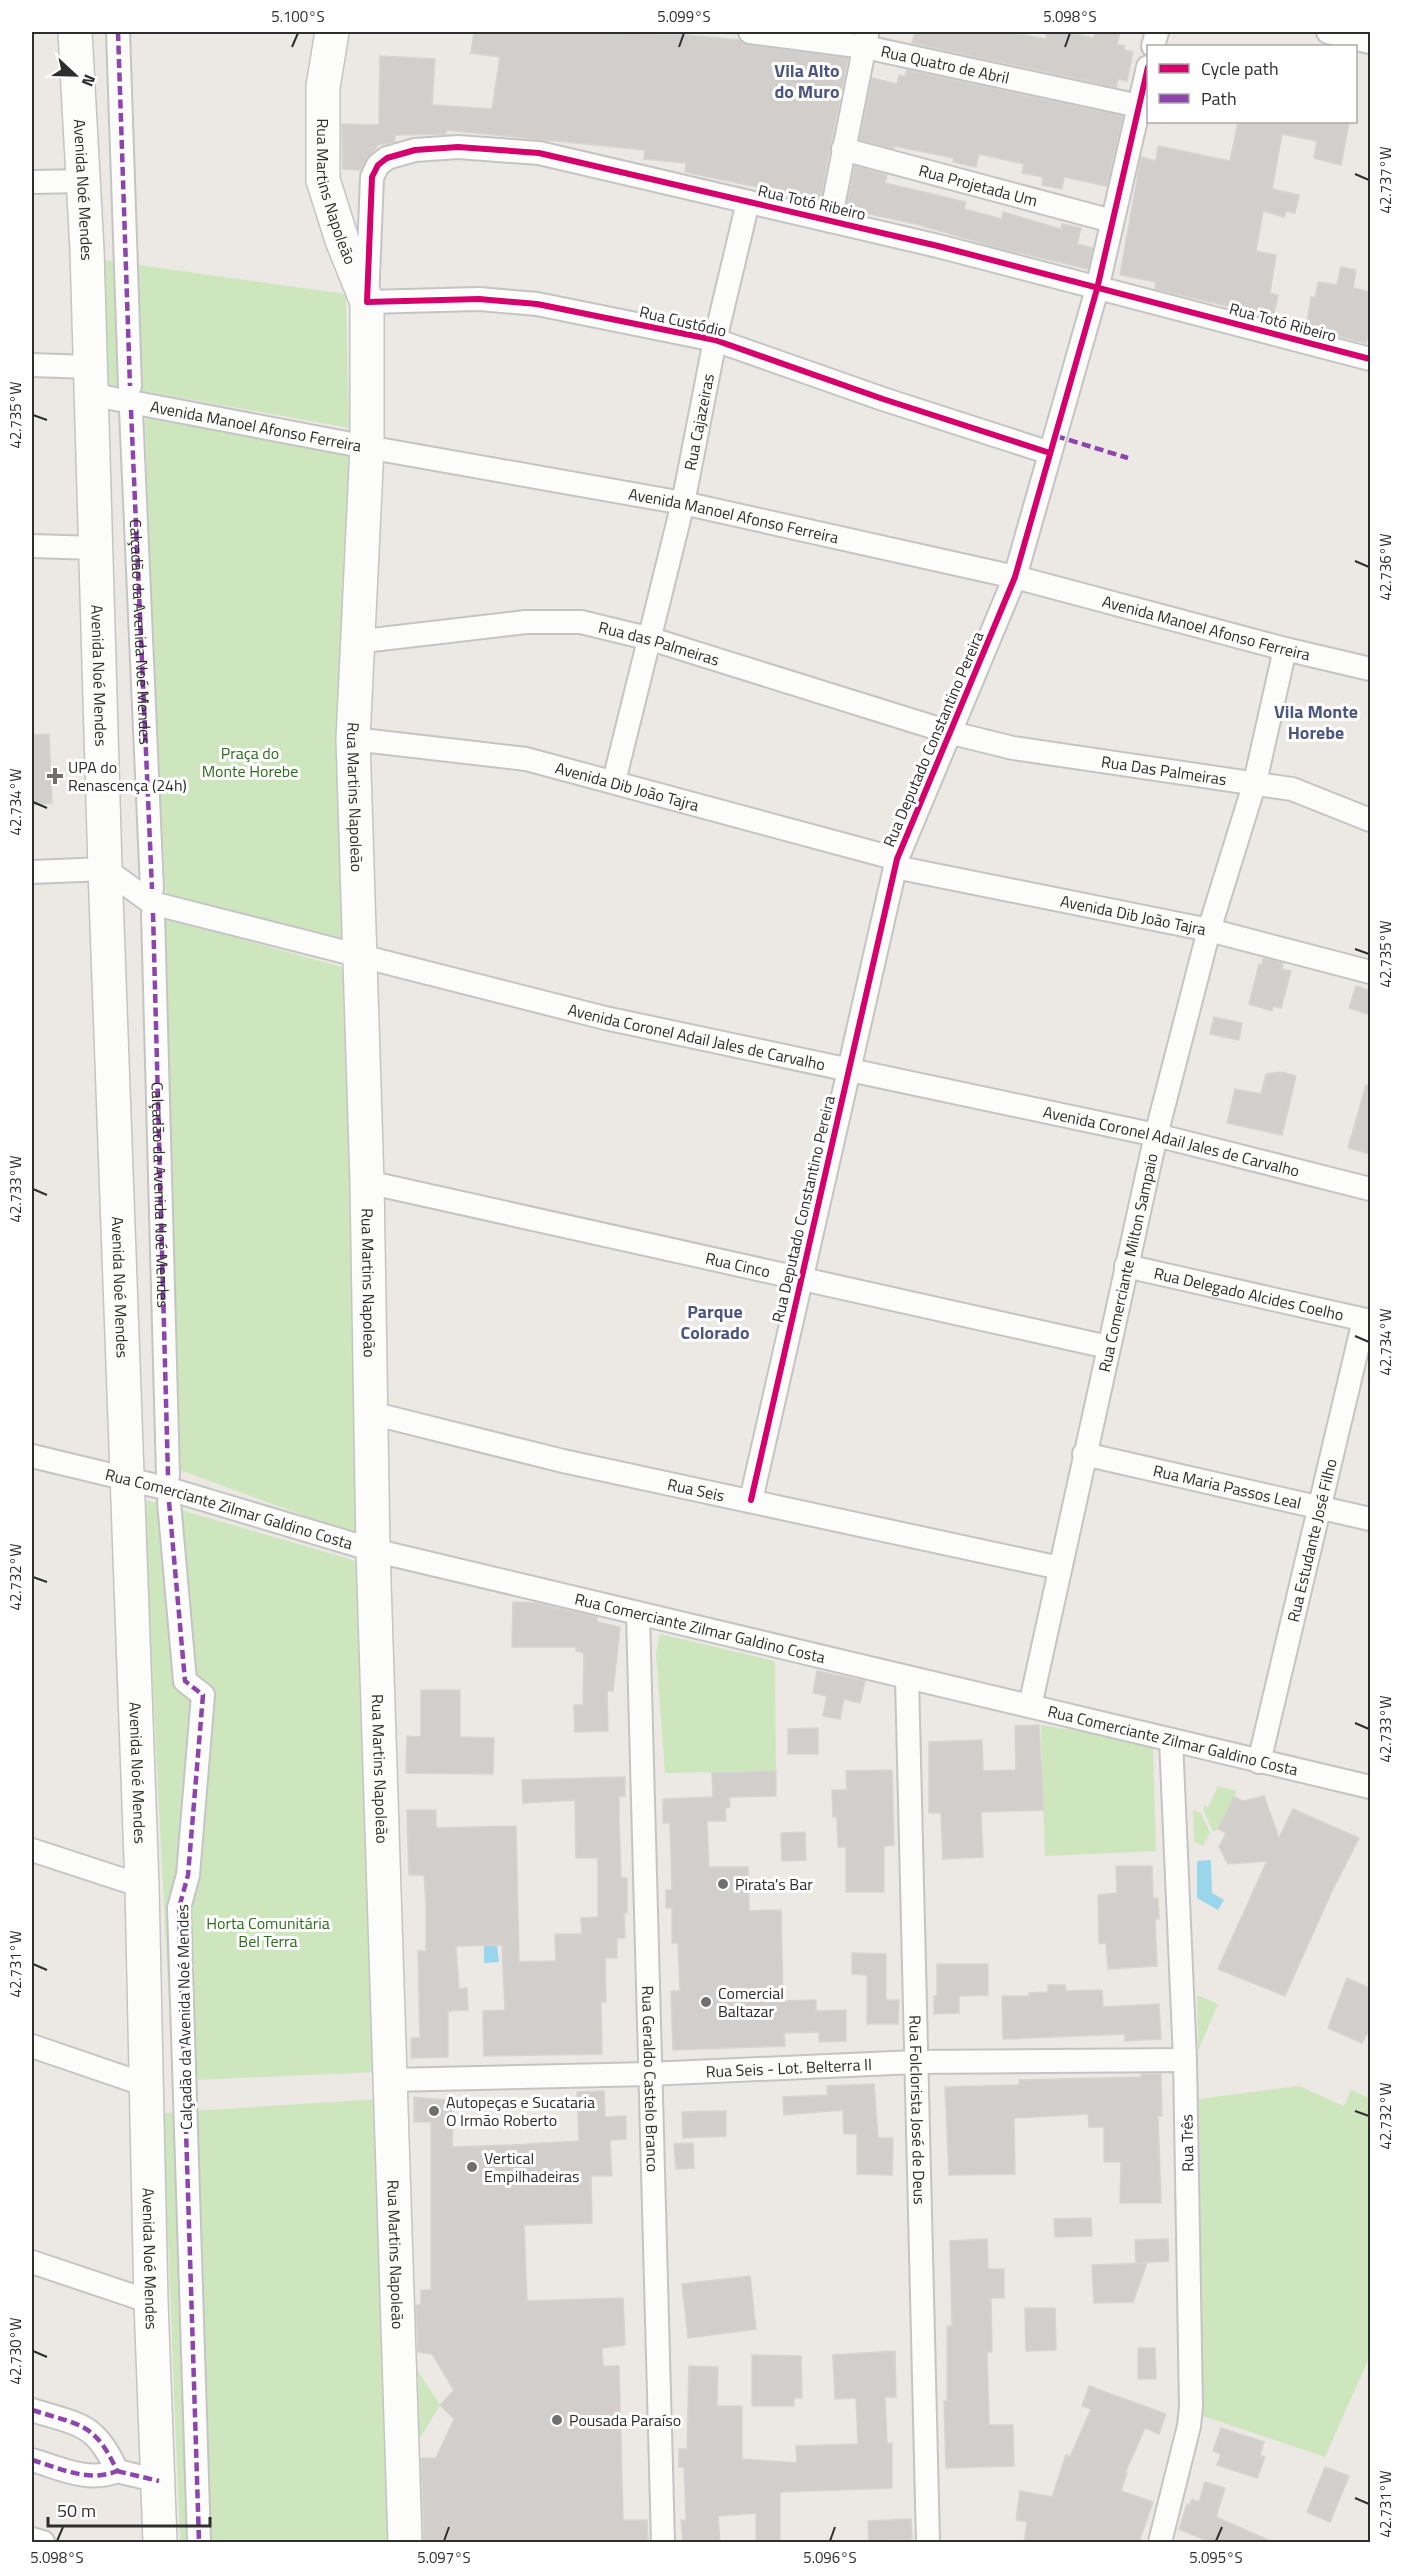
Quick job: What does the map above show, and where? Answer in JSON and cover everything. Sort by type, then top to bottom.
[{"type":"main road","name":"Avenida Noé Mendes","points":[[75,32],[83,181],[105,869],[142,1886],[151,2302],[160,2542]]},
{"type":"main road","name":"Rua Martins Napoleão","points":[[332,32],[323,87],[323,180],[342,240],[367,302],[367,447],[355,642],[352,739],[367,1182],[373,1550],[405,2542]]},
{"type":"street","points":[[118,32],[130,386]]},
{"type":"street","name":"Rua Quatro de Abril","points":[[750,32],[866,39],[1139,106]]},
{"type":"street","points":[[1328,32],[1371,42]]},
{"type":"street","points":[[830,220],[866,39]]},
{"type":"street","name":"Rua Deputado Constantino Pereira","points":[[751,1500],[896,863],[1015,577],[1097,289],[1147,75]]},
{"type":"street","name":"Rua Totó Ribeiro","points":[[367,302],[372,177],[378,165],[387,158],[415,150],[458,147],[539,153],[830,220],[1371,359]]},
{"type":"street","name":"Rua Projetada Um","points":[[843,148],[1112,221]]},
{"type":"street","points":[[32,182],[83,181]]},
{"type":"street","name":"Rua Cajazeiras","points":[[614,781],[683,503],[715,340],[748,201]]},
{"type":"street","name":"Rua Custódio","points":[[367,302],[479,299],[537,304],[715,340],[883,399],[1050,453]]},
{"type":"street","name":"Avenida Manoel Afonso Ferreira","points":[[32,365],[367,447],[683,503],[1015,577],[1285,649],[1371,669]]},
{"type":"street","name":"Calçadão da Avenida Noé Mendes","points":[[131,410],[152,889]]},
{"type":"street","points":[[32,546],[96,548]]},
{"type":"street","name":"Rua das Palmeiras","points":[[355,642],[558,621],[581,622],[651,639],[952,733]]},
{"type":"street","name":"Rua Comerciante Milton Sampaio","points":[[1030,1706],[1156,1135],[1209,930],[1256,782],[1285,649]]},
{"type":"street","name":"Rua Das Palmeiras","points":[[952,733],[1013,748],[1256,782],[1319,798],[1371,820]]},
{"type":"street","name":"Avenida Dib João Tajra","points":[[352,739],[526,759],[614,781],[896,863],[1209,930],[1371,972]]},
{"type":"street","points":[[32,872],[105,869]]},
{"type":"street","name":"Avenida Coronel Adail Jales de Carvalho","points":[[105,869],[152,903],[605,1018],[1156,1135],[1371,1189]]},
{"type":"street","name":"Calçadão da Avenida Noé Mendes","points":[[153,913],[168,1476]]},
{"type":"street","name":"Rua Cinco","points":[[367,1182],[1108,1347]]},
{"type":"street","name":"Rua Delegado Alcides Coelho","points":[[1126,1266],[1367,1320]]},
{"type":"street","name":"Rua Estudante José Filho","points":[[1259,1762],[1318,1508],[1367,1320]]},
{"type":"street","name":"Rua Seis","points":[[371,1413],[563,1461],[1059,1568]]},
{"type":"street","name":"Rua Maria Passos Leal","points":[[1084,1454],[1371,1519]]},
{"type":"street","name":"Rua Comerciante Zilmar Galdino Costa","points":[[32,1456],[169,1489],[373,1550],[638,1615],[1371,1787]]},
{"type":"street","name":"Calçadão da Avenida Noé Mendes","points":[[169,1502],[185,1681],[203,1695],[188,1875],[179,1908],[199,2542]]},
{"type":"street","name":"Rua Geraldo Castelo Branco","points":[[638,1615],[663,2542]]},
{"type":"street","name":"Rua Folclorista José de Deus","points":[[907,1678],[928,2542]]},
{"type":"street","name":"Rua Três","points":[[1160,2542],[1189,2426],[1191,2407],[1185,2060],[1171,1740]]},
{"type":"street","points":[[32,1850],[142,1886]]},
{"type":"street","points":[[32,2046],[146,2085]]},
{"type":"street","name":"Rua Seis - Lot. Belterra II","points":[[391,2080],[649,2074],[915,2062],[1185,2060]]},
{"type":"street","points":[[32,2262],[151,2302]]},
{"type":"street","points":[[32,2410],[91,2430],[101,2440],[117,2471]]},
{"type":"street","points":[[32,2460],[85,2476],[106,2476],[117,2471],[159,2481]]},
{"type":"street","points":[[32,2539],[43,2542]]},
{"type":"green space","points":[[103,260],[346,294],[349,428],[105,384]]},
{"type":"green space","name":"Praça do Monte Horebe","points":[[145,416],[351,454],[340,654],[343,938],[166,896],[154,684]]},
{"type":"green space","points":[[161,917],[346,968],[360,1536],[177,1469]]},
{"type":"green space","name":"Horta Comunitária Bel Terra","points":[[143,1499],[360,1562],[377,2072],[173,2081]]},
{"type":"green space","points":[[660,1634],[775,1661],[776,1771],[665,1773],[656,1653]]},
{"type":"green space","points":[[1041,1725],[1153,1743],[1156,1851],[1045,1856]]},
{"type":"green space","points":[[1218,1786],[1237,1791],[1218,1829],[1213,1832],[1203,1809],[1204,1806],[1208,1807]]},
{"type":"green space","points":[[1193,1810],[1201,1813],[1210,1833],[1203,1846],[1194,1841]]},
{"type":"green space","points":[[1197,1995],[1218,2004],[1198,2051]]},
{"type":"green space","points":[[1299,2086],[1344,2106],[1351,2090],[1370,2098],[1370,2356],[1325,2457],[1203,2416],[1199,2099]]},
{"type":"green space","points":[[379,2099],[391,2542],[180,2542],[163,2113]]},
{"type":"green space","points":[[418,2371],[440,2405],[419,2440]]},
{"type":"water","points":[[1211,1860],[1212,1893],[1224,1900],[1218,1910],[1197,1898],[1197,1861]]},
{"type":"water","points":[[484,1938],[496,1938],[499,1962],[484,1963]]},
{"type":"building","points":[[474,32],[677,34],[740,40],[748,45],[848,58],[820,200],[685,172],[686,163],[644,159],[645,150],[446,130],[446,134],[395,135],[395,142],[378,145],[360,170],[343,169],[342,124],[379,125],[380,56],[435,59],[432,105],[492,109],[500,57],[471,53]]},
{"type":"building","points":[[915,32],[1010,32],[1046,39],[1047,32],[1066,32],[1094,38],[1095,32],[1120,32],[1117,45],[1125,46],[1124,50],[1133,52],[1127,81],[1118,79],[1116,87],[912,43]]},
{"type":"building","points":[[907,70],[1123,116],[1107,186],[1064,177],[1062,189],[1042,185],[1043,177],[1022,173],[1024,164],[979,154],[976,167],[953,162],[954,158],[894,146],[894,149],[860,140],[872,78],[897,84],[899,75],[905,76]]},
{"type":"building","points":[[1238,123],[1349,123],[1341,165],[1314,158],[1317,141],[1282,134],[1272,189],[1299,195],[1295,213],[1286,211],[1284,217],[1263,211],[1256,251],[1276,255],[1270,293],[1278,295],[1273,317],[1155,289],[1156,282],[1120,275],[1141,157],[1156,161],[1158,146],[1230,161]]},
{"type":"building","points":[[855,166],[887,175],[885,183],[966,202],[964,209],[1002,219],[1003,212],[1061,229],[1062,224],[1081,228],[1077,244],[1093,248],[1088,269],[995,247],[916,224],[846,209]]},
{"type":"building","points":[[1341,267],[1356,270],[1353,288],[1371,292],[1371,324],[1366,343],[1306,328],[1311,297],[1315,298],[1318,282],[1337,285]]},
{"type":"building","points":[[49,734],[52,803],[32,805],[32,735]]},
{"type":"building","points":[[1263,958],[1283,963],[1282,969],[1291,971],[1281,1008],[1273,1006],[1272,1011],[1249,1004],[1259,964],[1262,965]]},
{"type":"building","points":[[1356,986],[1371,991],[1371,1015],[1349,1008]]},
{"type":"building","points":[[1214,1017],[1242,1023],[1239,1040],[1210,1034]]},
{"type":"building","points":[[1282,1072],[1296,1076],[1282,1135],[1227,1123],[1235,1089],[1261,1094],[1266,1074]]},
{"type":"building","points":[[1366,1085],[1371,1086],[1371,1154],[1348,1148]]},
{"type":"building","points":[[513,1602],[536,1603],[597,1617],[597,1622],[620,1627],[613,1691],[607,1691],[608,1731],[575,1732],[574,1705],[583,1705],[584,1653],[576,1651],[576,1647],[512,1647]]},
{"type":"building","points":[[817,1671],[865,1681],[860,1703],[844,1699],[840,1719],[823,1716],[827,1696],[813,1693]]},
{"type":"building","points":[[421,1690],[460,1690],[460,1737],[494,1738],[493,1774],[406,1773],[407,1736],[421,1737]]},
{"type":"building","points":[[1039,1725],[1044,1810],[981,1812],[983,1857],[943,1859],[941,1813],[929,1813],[929,1742],[982,1740],[983,1771],[1016,1770],[1015,1726]]},
{"type":"building","points":[[818,1728],[818,1754],[788,1754],[788,1729]]},
{"type":"building","points":[[892,1770],[894,1845],[884,1846],[884,1892],[846,1892],[846,1847],[838,1847],[837,1817],[833,1817],[832,1790],[847,1790],[846,1771]]},
{"type":"building","points":[[776,1771],[776,1796],[729,1797],[730,1807],[725,1808],[726,1821],[707,1821],[709,1867],[748,1867],[749,1911],[781,1910],[783,2001],[816,2000],[816,2011],[846,2010],[846,2041],[819,2042],[819,2032],[784,2033],[785,2046],[673,2050],[671,1991],[680,1991],[678,1943],[672,1943],[672,1908],[666,1908],[666,1890],[672,1890],[670,1823],[663,1823],[663,1799],[713,1797],[712,1773]]},
{"type":"building","points":[[625,1777],[625,1796],[619,1797],[619,1820],[621,1878],[627,1878],[627,1913],[624,1913],[625,1938],[617,1938],[617,1958],[605,1958],[606,2002],[601,2002],[602,2054],[484,2056],[483,2011],[505,2010],[502,1945],[456,1946],[459,1989],[467,1988],[468,2010],[448,2011],[448,2057],[411,2058],[411,2038],[420,2038],[418,1951],[426,1951],[426,1903],[424,1875],[409,1875],[407,1810],[436,1810],[436,1828],[516,1826],[519,1962],[556,1961],[555,1934],[582,1934],[581,1918],[598,1917],[598,1858],[576,1858],[575,1800],[523,1803],[522,1780]]},
{"type":"building","points":[[1264,1796],[1279,1838],[1293,1809],[1359,1838],[1331,1893],[1285,1996],[1218,1969],[1267,1861],[1228,1864],[1219,1847],[1226,1833],[1218,1829],[1234,1797],[1243,1801]]},
{"type":"building","points":[[805,1832],[806,1860],[782,1861],[781,1833]]},
{"type":"building","points":[[1116,1866],[1152,1866],[1153,1898],[1158,1898],[1159,1919],[1155,1919],[1157,1966],[1108,1969],[1106,1943],[1099,1944],[1098,1895],[1117,1893]]},
{"type":"building","points":[[852,1953],[886,1954],[886,2000],[899,2000],[898,2024],[867,2024],[867,1975],[852,1974]]},
{"type":"building","points":[[937,1964],[988,1964],[988,1995],[959,1996],[959,2013],[934,2014],[934,1996],[937,1996]]},
{"type":"building","points":[[1347,1978],[1371,1989],[1371,2026],[1362,2043],[1328,2028]]},
{"type":"building","points":[[1048,1985],[1065,1985],[1066,1991],[1102,1990],[1103,2007],[1159,2004],[1161,2039],[1125,2041],[1125,2034],[1003,2039],[1002,1996],[1029,1996],[1029,1993],[1048,1992]]},
{"type":"building","points":[[1141,2074],[1161,2074],[1162,2116],[1158,2116],[1161,2203],[1120,2203],[1121,2162],[1104,2162],[1104,2127],[1089,2127],[1088,2114],[1014,2118],[1015,2174],[949,2175],[945,2087],[1019,2085],[1019,2080],[1141,2077]]},
{"type":"building","points":[[874,2084],[878,2138],[893,2138],[892,2175],[857,2174],[857,2134],[844,2134],[843,2110],[784,2115],[783,2097],[828,2095],[827,2086]]},
{"type":"building","points":[[604,2091],[605,2117],[626,2116],[626,2139],[610,2140],[612,2176],[591,2176],[592,2223],[524,2225],[527,2301],[623,2298],[625,2345],[602,2348],[603,2366],[619,2366],[623,2520],[647,2520],[648,2542],[424,2542],[421,2458],[436,2458],[454,2419],[440,2405],[454,2390],[432,2354],[418,2352],[416,2305],[421,2305],[421,2290],[431,2290],[431,2122],[414,2122],[414,2097],[454,2101],[452,2147],[579,2141],[577,2092]]},
{"type":"building","points":[[726,2111],[726,2136],[683,2138],[682,2112]]},
{"type":"building","points":[[693,2143],[694,2168],[676,2169],[674,2144]]},
{"type":"building","points":[[1091,2218],[1092,2236],[1055,2237],[1054,2219]]},
{"type":"building","points":[[987,2239],[988,2269],[1004,2269],[1004,2298],[991,2298],[992,2352],[987,2352],[989,2425],[1013,2425],[1014,2466],[946,2468],[944,2401],[947,2401],[947,2326],[952,2326],[950,2241]]},
{"type":"building","points":[[1168,2239],[1169,2261],[1136,2263],[1135,2240]]},
{"type":"building","points":[[1147,2263],[1133,2302],[1094,2303],[1092,2265]]},
{"type":"building","points":[[750,2276],[756,2329],[688,2338],[682,2284]]},
{"type":"building","points":[[1025,2308],[1055,2308],[1056,2350],[1026,2351]]},
{"type":"building","points":[[1138,2348],[1155,2348],[1156,2379],[1138,2379]]},
{"type":"building","points":[[895,2351],[896,2397],[885,2397],[887,2444],[892,2443],[892,2488],[780,2492],[780,2542],[756,2542],[756,2513],[718,2516],[720,2542],[683,2542],[681,2520],[686,2520],[684,2467],[679,2467],[679,2449],[687,2449],[689,2366],[718,2367],[717,2406],[742,2406],[742,2459],[797,2463],[796,2446],[858,2444],[856,2398],[835,2399],[833,2355]]},
{"type":"building","points":[[752,2355],[801,2356],[802,2398],[794,2398],[794,2406],[752,2406]]},
{"type":"building","points":[[1089,2386],[1166,2414],[1159,2434],[1145,2428],[1125,2473],[1127,2473],[1121,2491],[1153,2502],[1139,2542],[1024,2542],[1027,2522],[1016,2520],[1020,2491],[1052,2497],[1066,2455],[1070,2457],[1091,2409],[1082,2406]]},
{"type":"building","points":[[1221,2428],[1264,2442],[1260,2455],[1265,2457],[1257,2478],[1217,2465],[1221,2454],[1213,2451]]},
{"type":"building","points":[[1325,2467],[1349,2476],[1330,2522],[1307,2512]]},
{"type":"building","points":[[1205,2482],[1225,2488],[1216,2517],[1273,2542],[1210,2542],[1179,2529],[1187,2504],[1189,2506],[1192,2499],[1199,2502]]},
{"type":"building","points":[[911,2519],[912,2539],[869,2541],[868,2521]]},
{"type":"marked path","points":[[118,32],[130,386]]},
{"type":"marked path","points":[[131,410],[152,889]]},
{"type":"marked path","points":[[1056,436],[1128,458]]},
{"type":"marked path","points":[[153,913],[168,1476]]},
{"type":"marked path","points":[[169,1502],[185,1681],[203,1695],[188,1875],[179,1908],[199,2542]]},
{"type":"marked path","points":[[32,2410],[74,2423],[93,2434],[109,2455],[117,2471],[85,2475],[32,2460]]},
{"type":"marked path","points":[[117,2471],[159,2481]]},
{"type":"cycle path","points":[[751,1500],[897,859],[1015,577],[1097,289],[1147,71]]},
{"type":"cycle path","points":[[1050,453],[883,399],[715,340],[537,304],[479,299],[367,302],[372,177],[378,165],[387,158],[415,150],[458,147],[539,153],[938,246],[1370,359]]},
{"type":"place","name":"UPA do Renascença (24h)","points":[[55,776]]},
{"type":"place","name":"Pirata's Bar","points":[[723,1884]]},
{"type":"place","name":"Comercial Baltazar","points":[[706,2002]]},
{"type":"place","name":"Autopeças e Sucataria O Irmão Roberto","points":[[434,2111]]},
{"type":"place","name":"Vertical Empilhadeiras","points":[[472,2167]]},
{"type":"place","name":"Pousada Paraíso","points":[[557,2420]]},
{"type":"district","name":"Vila Alto do Muro","points":[[807,80]]},
{"type":"district","name":"Vila Monte Horebe","points":[[1316,721]]},
{"type":"district","name":"Parque Colorado","points":[[715,1321]]}]
